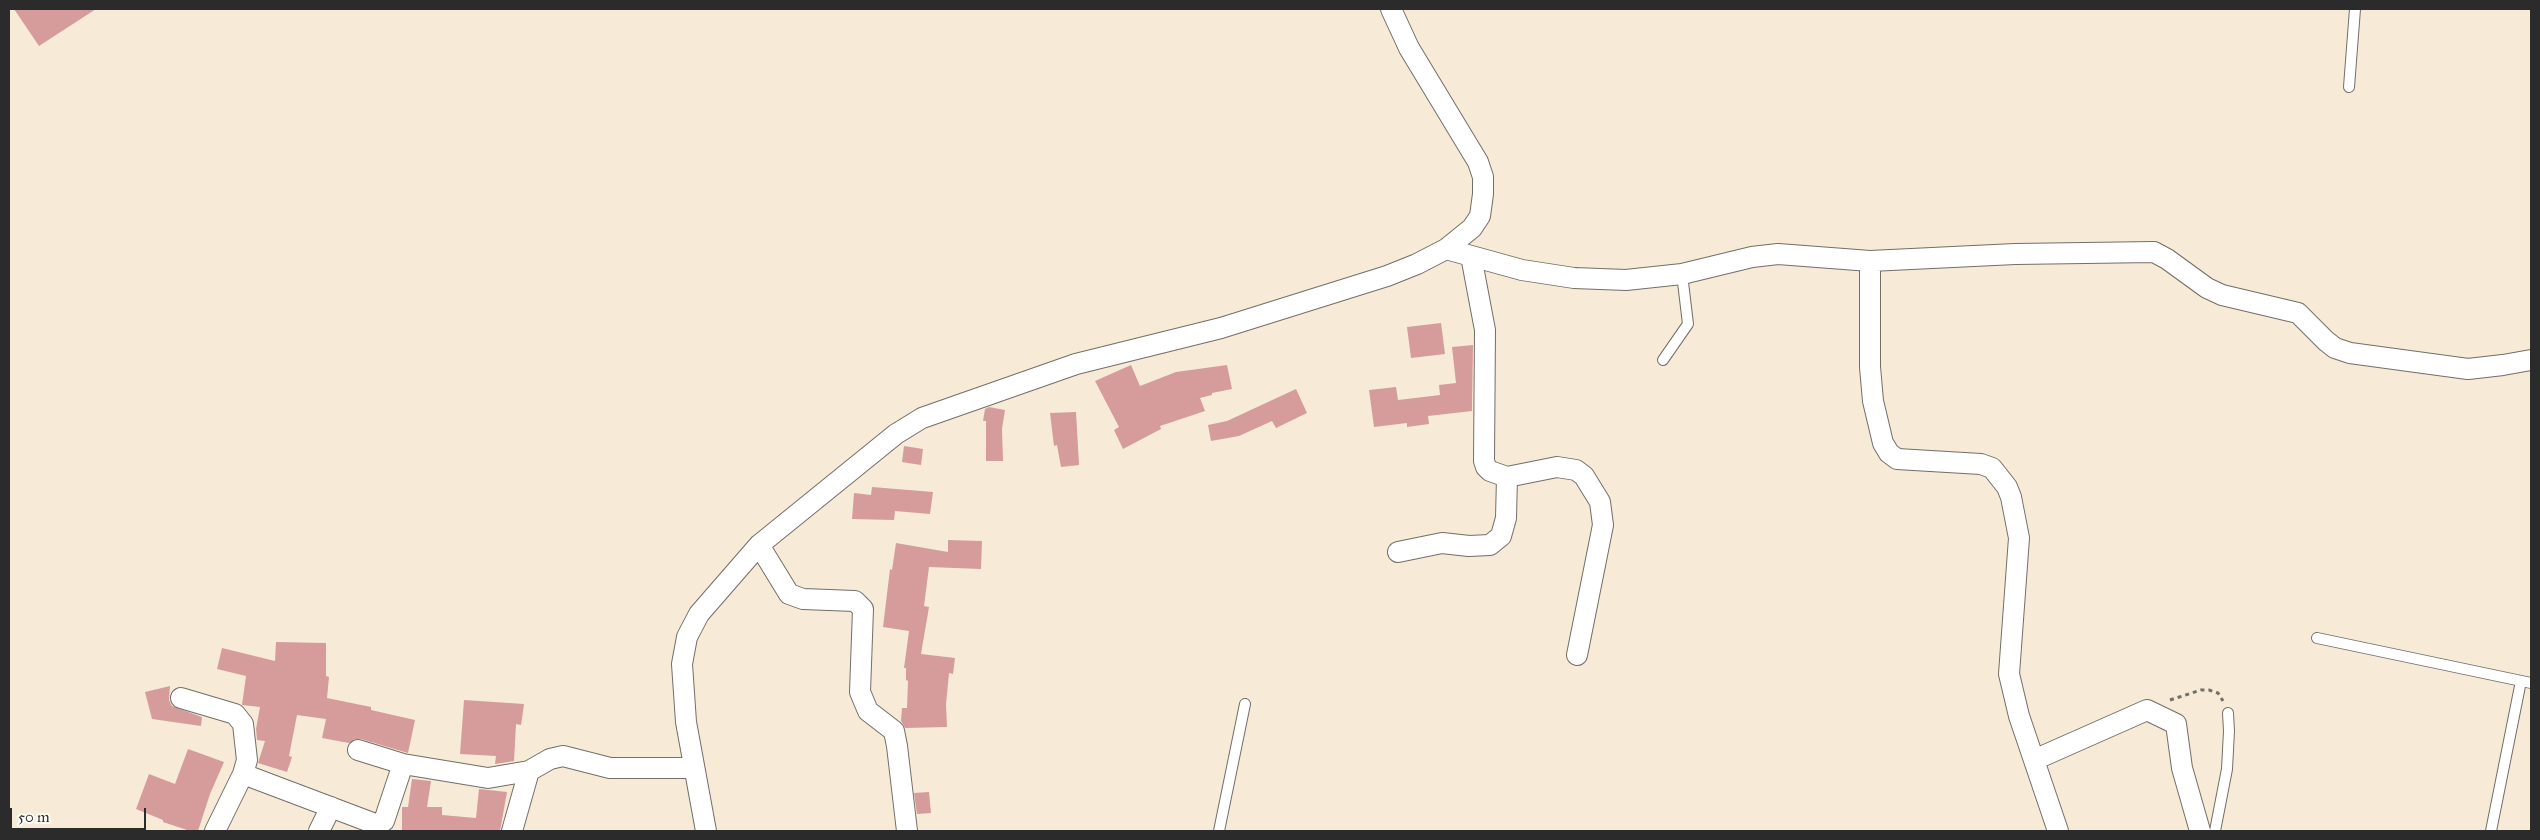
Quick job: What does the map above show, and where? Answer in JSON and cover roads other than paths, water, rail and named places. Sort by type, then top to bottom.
[{"type":"street","points":[[706,831],[686,722],[682,664],[687,636],[699,614],[759,545],[896,434],[922,418],[1076,364],[1221,328],[1387,276],[1417,264],[1446,249],[1472,228],[1480,216],[1483,178],[1478,162],[1409,48],[1391,9]]},
{"type":"street","points":[[1446,249],[1522,270],[1574,278],[1626,280],[1682,274],[1752,257],[1778,254],[1870,261],[2015,254],[2154,252],[2168,259],[2207,288],[2222,294],[2298,313],[2335,348],[2350,352],[2468,369],[2503,366],[2531,360]]},
{"type":"street","points":[[1471,256],[1485,330],[1484,461],[1490,471],[1506,477],[1557,467],[1576,470],[1584,476],[1600,502],[1603,525],[1577,656]]},
{"type":"street","points":[[1870,261],[1870,367],[1872,401],[1883,443],[1897,460],[1981,464],[1992,468],[2008,487],[2019,538],[2009,674],[2012,694],[2058,831]]},
{"type":"street","points":[[1398,552],[1442,543],[1470,546],[1490,545],[1500,536],[1506,518],[1506,477]]},
{"type":"street","points":[[759,545],[789,594],[803,599],[855,601],[863,609],[860,692],[868,711],[894,731],[898,746],[906,831]]},
{"type":"street","points":[[181,698],[235,714],[243,724],[247,760],[243,774],[215,831]]},
{"type":"street","points":[[2034,760],[2147,710],[2176,724],[2182,768],[2200,831]]},
{"type":"street","points":[[358,750],[403,764],[488,778],[529,771],[550,759],[563,756],[610,768],[694,768]]},
{"type":"street","points":[[243,774],[378,825],[384,821],[403,764]]},
{"type":"street","points":[[512,831],[529,771]]},
{"type":"street","points":[[319,831],[330,807]]},
{"type":"lane","points":[[2348,87],[2355,9]]},
{"type":"lane","points":[[1663,360],[1688,324],[1682,274]]},
{"type":"lane","points":[[2317,638],[2526,682],[2491,831]]},
{"type":"lane","points":[[1219,831],[1244,704]]},
{"type":"lane","points":[[2215,831],[2227,769],[2230,731],[2228,712]]}]
